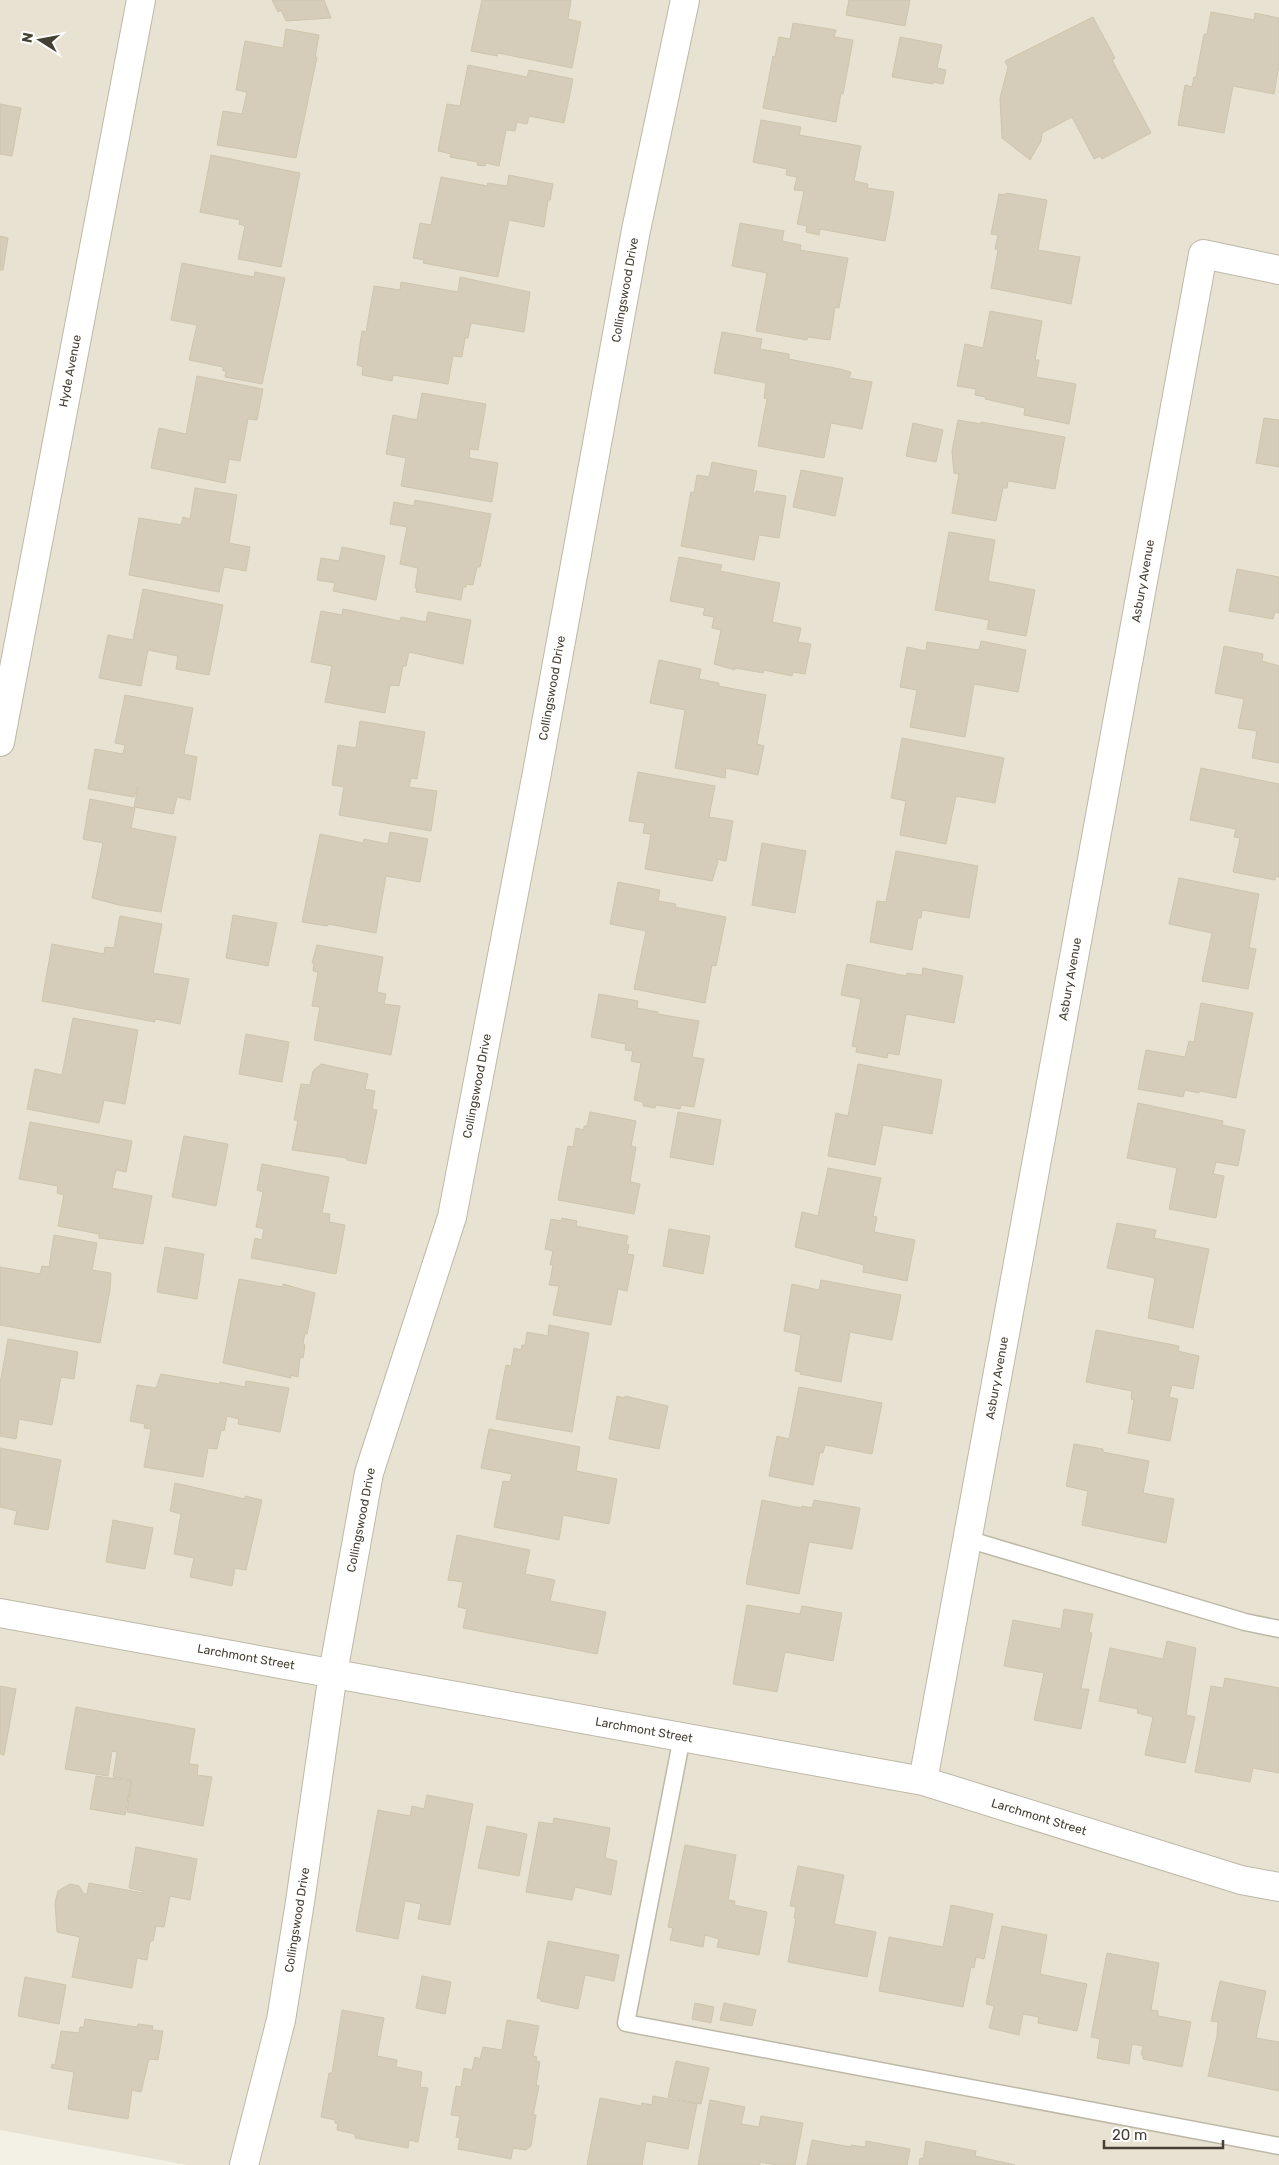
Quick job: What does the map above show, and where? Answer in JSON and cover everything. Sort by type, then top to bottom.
[{"type":"street","name":"Hyde Avenue","points":[[0,742],[141,0]]},
{"type":"street","name":"Collingswood Drive","points":[[244,2165],[281,2020],[333,1673],[369,1473],[452,1217],[538,768],[634,240],[684,0]]},
{"type":"street","name":"Asbury Avenue","points":[[923,1781],[1203,254],[1279,270]]},
{"type":"street","name":"Larchmont Street","points":[[0,1613],[923,1781],[1241,1880],[1279,1887]]},
{"type":"lane","points":[[968,1539],[1245,1622],[1279,1629]]},
{"type":"lane","points":[[682,1737],[626,2023],[1279,2146]]},
{"type":"shaded area","points":[[0,0],[1279,0],[1279,2165],[187,2165],[0,2130]]},
{"type":"building","points":[[272,0],[324,0],[331,18],[286,21],[281,10],[278,12]]},
{"type":"building","points":[[482,0],[571,0],[568,19],[581,22],[572,68],[498,53],[497,56],[471,51]]},
{"type":"building","points":[[849,0],[910,0],[905,26],[846,15]]},
{"type":"building","points":[[1211,12],[1254,20],[1255,13],[1279,18],[1279,65],[1274,94],[1233,86],[1224,133],[1178,125],[1185,85],[1192,87],[1194,77],[1196,77],[1204,34],[1207,34]]},
{"type":"building","points":[[1093,17],[1115,58],[1112,60],[1151,133],[1102,159],[1100,156],[1094,159],[1072,117],[1042,133],[1041,141],[1030,160],[1002,138],[1000,98],[1008,67],[1005,61]]},
{"type":"building","points":[[793,23],[836,30],[834,37],[853,40],[836,122],[763,108],[773,56],[775,57],[779,37],[790,39]]},
{"type":"building","points":[[286,29],[319,35],[315,57],[317,57],[296,158],[217,145],[223,111],[242,114],[247,92],[236,90],[245,41],[283,48]]},
{"type":"building","points":[[900,37],[942,45],[937,68],[946,70],[943,84],[892,77]]},
{"type":"building","points":[[468,65],[527,77],[529,70],[573,79],[564,123],[529,116],[527,124],[517,122],[515,131],[506,130],[499,166],[486,163],[485,166],[477,165],[478,162],[450,157],[451,154],[438,151],[447,104],[460,106]]},
{"type":"building","points":[[0,104],[21,108],[12,156],[0,154]]},
{"type":"building","points":[[761,120],[801,127],[799,135],[861,146],[854,181],[868,184],[867,188],[894,192],[885,241],[820,229],[819,235],[806,232],[807,226],[797,224],[804,191],[794,190],[797,177],[786,175],[787,169],[753,162]]},
{"type":"building","points":[[211,155],[300,173],[281,267],[238,259],[245,226],[239,224],[240,220],[200,212]]},
{"type":"building","points":[[509,175],[553,184],[550,200],[548,200],[544,227],[509,220],[498,277],[423,263],[424,260],[413,258],[420,223],[431,225],[441,177],[487,186],[488,183],[507,186]]},
{"type":"building","points":[[1006,193],[1047,200],[1038,250],[1080,257],[1071,304],[991,288],[998,250],[995,249],[998,235],[991,234],[999,194],[1005,195]]},
{"type":"building","points":[[740,223],[784,231],[782,241],[801,245],[800,250],[848,258],[839,308],[835,307],[830,340],[808,337],[807,340],[756,331],[767,273],[732,266]]},
{"type":"building","points":[[0,236],[8,238],[3,270],[0,270]]},
{"type":"building","points":[[182,263],[254,277],[255,272],[285,278],[262,384],[225,377],[226,371],[223,371],[223,367],[189,360],[197,325],[171,320]]},
{"type":"building","points":[[460,277],[530,292],[524,332],[471,323],[468,338],[465,338],[462,357],[453,356],[448,384],[393,375],[392,381],[362,375],[363,367],[357,365],[362,331],[366,332],[374,286],[400,290],[401,282],[458,292]]},
{"type":"building","points":[[990,311],[1042,321],[1035,360],[1039,360],[1036,377],[1076,384],[1069,424],[1024,415],[1025,408],[985,399],[986,397],[975,395],[976,389],[957,386],[965,344],[983,348]]},
{"type":"building","points":[[722,332],[762,339],[760,349],[789,354],[789,359],[851,372],[849,378],[872,382],[862,429],[831,423],[824,458],[758,446],[767,399],[764,398],[766,383],[714,373]]},
{"type":"building","points":[[197,376],[263,389],[257,420],[248,419],[240,461],[229,459],[225,483],[151,468],[159,428],[186,434]]},
{"type":"building","points":[[422,393],[486,404],[478,450],[470,449],[469,458],[498,463],[492,502],[401,486],[406,458],[386,454],[393,415],[417,420]]},
{"type":"building","points":[[1264,418],[1279,420],[1279,467],[1256,463]]},
{"type":"building","points":[[958,420],[981,424],[981,422],[1065,437],[1055,489],[1008,481],[1007,488],[1003,488],[996,521],[952,513],[959,474],[954,473],[952,451]]},
{"type":"building","points":[[913,423],[943,430],[936,462],[906,456]]},
{"type":"building","points":[[712,462],[757,471],[753,493],[755,494],[756,491],[786,496],[779,538],[759,535],[754,560],[681,546],[691,492],[694,493],[697,475],[709,477]]},
{"type":"building","points":[[801,470],[843,478],[835,516],[793,507]]},
{"type":"building","points":[[195,488],[237,495],[229,543],[250,547],[246,571],[224,567],[219,592],[129,575],[139,518],[181,525],[183,517],[190,519]]},
{"type":"building","points":[[415,500],[491,514],[480,567],[477,567],[473,585],[466,584],[466,587],[463,587],[461,600],[416,592],[418,568],[400,564],[407,527],[390,524],[394,502],[414,506]]},
{"type":"building","points":[[949,532],[995,540],[988,581],[1035,590],[1026,636],[987,629],[989,620],[935,610]]},
{"type":"building","points":[[342,547],[385,556],[376,600],[333,591],[335,583],[317,580],[321,558],[339,561]]},
{"type":"building","points":[[679,557],[722,565],[720,571],[780,583],[772,622],[801,628],[798,642],[811,644],[805,674],[793,672],[792,676],[764,670],[763,673],[735,668],[735,670],[714,664],[721,630],[712,628],[714,617],[703,615],[705,608],[670,601]]},
{"type":"building","points":[[1237,569],[1279,577],[1279,613],[1275,612],[1273,619],[1229,611]]},
{"type":"building","points":[[143,589],[223,605],[209,675],[176,669],[178,656],[148,650],[141,686],[99,678],[108,635],[133,640]]},
{"type":"building","points":[[343,609],[400,621],[401,617],[426,622],[428,612],[471,620],[463,664],[409,652],[406,666],[403,666],[399,686],[390,685],[385,713],[325,702],[332,666],[311,662],[321,611],[342,615]]},
{"type":"building","points":[[981,641],[1026,650],[1018,692],[974,684],[965,737],[910,727],[917,690],[900,687],[907,647],[926,651],[927,642],[979,650]]},
{"type":"building","points":[[1224,646],[1263,654],[1262,661],[1279,666],[1279,763],[1252,758],[1257,731],[1238,728],[1244,699],[1215,693]]},
{"type":"building","points":[[659,660],[701,669],[699,679],[719,683],[719,686],[766,695],[757,744],[764,746],[758,775],[726,768],[725,778],[675,768],[685,710],[650,703]]},
{"type":"building","points":[[125,695],[193,708],[184,754],[197,757],[190,800],[177,797],[173,814],[134,807],[138,787],[134,797],[88,789],[95,749],[123,754],[125,745],[115,743]]},
{"type":"building","points":[[360,721],[425,732],[417,779],[411,778],[409,787],[437,791],[431,831],[339,815],[344,787],[332,785],[338,745],[356,748]]},
{"type":"building","points":[[902,738],[1004,758],[995,803],[956,796],[946,844],[900,835],[906,801],[891,798]]},
{"type":"building","points":[[1201,768],[1279,784],[1279,877],[1276,876],[1275,880],[1233,872],[1240,838],[1234,837],[1236,829],[1190,820]]},
{"type":"building","points":[[638,772],[715,786],[709,817],[733,821],[726,861],[716,859],[718,862],[712,881],[645,869],[651,834],[643,833],[645,823],[629,821]]},
{"type":"building","points":[[90,799],[135,808],[131,828],[176,837],[161,912],[92,898],[103,843],[83,839]]},
{"type":"building","points":[[390,832],[428,839],[420,882],[386,876],[376,933],[328,924],[327,926],[302,922],[320,834],[363,843],[364,839],[388,844]]},
{"type":"building","points":[[762,843],[806,851],[795,913],[752,905]]},
{"type":"building","points":[[896,851],[978,866],[969,918],[922,910],[921,918],[918,918],[912,950],[870,942],[877,901],[886,902]]},
{"type":"building","points":[[1179,878],[1259,894],[1249,948],[1256,949],[1248,989],[1202,981],[1212,933],[1169,924]]},
{"type":"building","points":[[618,882],[660,890],[658,901],[676,904],[675,907],[726,917],[716,966],[712,965],[705,1003],[634,989],[646,931],[610,924]]},
{"type":"building","points":[[233,915],[277,923],[268,966],[226,958]]},
{"type":"building","points":[[120,916],[162,924],[153,973],[189,979],[180,1024],[155,1019],[155,1022],[42,1001],[52,944],[104,954],[105,947],[114,948]]},
{"type":"building","points":[[317,945],[383,957],[377,992],[386,994],[384,1004],[400,1006],[391,1055],[314,1040],[320,1007],[312,1006],[318,972],[313,971],[314,963],[312,963]]},
{"type":"building","points":[[847,964],[906,976],[907,973],[922,975],[923,968],[963,976],[954,1023],[906,1014],[899,1055],[888,1053],[887,1058],[856,1052],[857,1047],[852,1046],[861,999],[841,995]]},
{"type":"building","points":[[599,994],[638,1001],[637,1008],[658,1012],[658,1014],[699,1021],[692,1057],[704,1059],[694,1107],[681,1105],[680,1109],[656,1105],[655,1108],[643,1106],[643,1102],[634,1100],[641,1063],[631,1061],[633,1051],[625,1050],[626,1044],[591,1037]]},
{"type":"building","points":[[1201,1003],[1253,1013],[1236,1098],[1185,1090],[1183,1097],[1138,1089],[1146,1050],[1185,1057],[1189,1041],[1194,1042]]},
{"type":"building","points":[[73,1018],[138,1030],[125,1104],[104,1100],[99,1123],[27,1109],[35,1069],[62,1075]]},
{"type":"building","points":[[246,1034],[289,1042],[282,1082],[239,1074]]},
{"type":"building","points":[[321,1064],[368,1074],[365,1089],[375,1091],[372,1109],[377,1110],[366,1164],[347,1160],[347,1158],[292,1150],[298,1120],[294,1120],[301,1084],[310,1085],[313,1071]]},
{"type":"building","points":[[858,1064],[942,1080],[932,1134],[883,1125],[875,1165],[828,1156],[836,1113],[848,1116]]},
{"type":"building","points":[[1138,1103],[1223,1121],[1222,1125],[1245,1130],[1238,1166],[1216,1162],[1213,1174],[1224,1176],[1216,1218],[1169,1209],[1177,1168],[1127,1158]]},
{"type":"building","points":[[590,1112],[636,1121],[631,1146],[636,1147],[630,1182],[640,1184],[634,1214],[558,1200],[568,1146],[573,1147],[576,1128],[584,1130],[584,1126],[587,1126]]},
{"type":"building","points":[[678,1112],[721,1120],[713,1165],[670,1157]]},
{"type":"building","points":[[30,1122],[132,1141],[126,1172],[116,1170],[112,1188],[152,1196],[143,1244],[99,1238],[99,1234],[58,1226],[64,1195],[57,1193],[58,1186],[19,1179]]},
{"type":"building","points":[[184,1136],[228,1144],[216,1206],[172,1197]]},
{"type":"building","points":[[262,1164],[329,1177],[322,1213],[330,1214],[329,1222],[345,1225],[336,1274],[251,1258],[255,1238],[262,1240],[264,1229],[256,1227],[263,1192],[257,1190]]},
{"type":"building","points":[[828,1168],[881,1178],[873,1216],[877,1217],[874,1232],[915,1240],[907,1281],[863,1272],[864,1265],[795,1247],[802,1212],[818,1216]]},
{"type":"building","points":[[562,1218],[577,1221],[576,1226],[628,1236],[626,1244],[629,1245],[627,1254],[634,1255],[627,1291],[618,1289],[611,1325],[553,1315],[559,1286],[549,1285],[553,1265],[550,1265],[553,1251],[545,1249],[551,1219],[561,1221]]},
{"type":"building","points":[[1117,1223],[1156,1230],[1154,1238],[1209,1249],[1193,1328],[1148,1318],[1155,1278],[1107,1268]]},
{"type":"building","points":[[669,1229],[710,1236],[703,1274],[663,1266]]},
{"type":"building","points":[[54,1235],[97,1243],[92,1270],[111,1273],[110,1290],[100,1343],[0,1325],[0,1267],[40,1274],[42,1266],[49,1267]]},
{"type":"building","points":[[165,1247],[204,1254],[197,1299],[157,1292]]},
{"type":"building","points":[[239,1279],[283,1287],[283,1284],[315,1293],[307,1334],[305,1333],[303,1358],[300,1357],[298,1377],[291,1375],[291,1378],[223,1363]]},
{"type":"building","points":[[821,1280],[901,1295],[892,1340],[850,1332],[841,1382],[800,1374],[801,1372],[795,1371],[801,1335],[784,1331],[792,1284],[819,1290]]},
{"type":"building","points":[[549,1325],[589,1333],[572,1432],[496,1419],[506,1365],[511,1366],[514,1348],[521,1350],[522,1345],[525,1345],[527,1332],[548,1336]]},
{"type":"building","points":[[1096,1330],[1179,1346],[1178,1351],[1199,1356],[1193,1389],[1172,1385],[1169,1397],[1178,1399],[1170,1441],[1128,1433],[1134,1400],[1131,1399],[1132,1391],[1086,1382]]},
{"type":"building","points":[[8,1339],[78,1352],[74,1379],[61,1377],[52,1425],[19,1419],[16,1439],[0,1436],[0,1384]]},
{"type":"building","points":[[161,1374],[245,1387],[246,1381],[289,1388],[280,1432],[238,1424],[239,1419],[227,1416],[224,1431],[221,1430],[217,1449],[208,1448],[203,1477],[144,1467],[151,1429],[144,1428],[145,1424],[130,1421],[137,1385],[156,1388]]},
{"type":"building","points":[[799,1387],[882,1403],[872,1454],[825,1445],[823,1453],[820,1452],[813,1485],[769,1476],[777,1436],[789,1439]]},
{"type":"building","points":[[617,1396],[625,1398],[625,1396],[668,1406],[659,1449],[609,1439]]},
{"type":"building","points":[[489,1429],[580,1447],[576,1471],[617,1479],[609,1524],[563,1515],[559,1540],[494,1527],[503,1481],[510,1482],[512,1474],[481,1468]]},
{"type":"building","points":[[1074,1444],[1103,1449],[1103,1452],[1149,1461],[1143,1493],[1174,1499],[1166,1543],[1082,1525],[1088,1491],[1066,1486]]},
{"type":"building","points":[[0,1448],[61,1460],[48,1530],[14,1524],[17,1511],[0,1507]]},
{"type":"building","points":[[175,1483],[245,1499],[245,1496],[262,1500],[246,1570],[235,1568],[232,1586],[190,1577],[194,1558],[174,1554],[181,1514],[170,1511]]},
{"type":"building","points":[[762,1500],[801,1508],[802,1506],[812,1508],[814,1500],[860,1508],[852,1549],[809,1542],[799,1594],[746,1584]]},
{"type":"building","points":[[113,1520],[153,1528],[145,1569],[106,1562]]},
{"type":"building","points":[[457,1535],[530,1550],[525,1574],[555,1580],[550,1601],[606,1612],[597,1654],[463,1628],[467,1609],[458,1607],[463,1582],[448,1580]]},
{"type":"building","points":[[747,1605],[800,1614],[802,1606],[842,1613],[833,1661],[785,1652],[777,1692],[733,1684]]},
{"type":"building","points":[[1064,1609],[1093,1614],[1089,1632],[1092,1633],[1081,1689],[1089,1689],[1081,1729],[1034,1720],[1044,1673],[1004,1666],[1013,1620],[1061,1629]]},
{"type":"building","points":[[1167,1641],[1196,1648],[1186,1715],[1195,1717],[1185,1763],[1145,1755],[1153,1717],[1137,1713],[1138,1709],[1099,1701],[1110,1648],[1163,1659]]},
{"type":"building","points":[[1225,1678],[1279,1688],[1279,1773],[1253,1768],[1250,1782],[1195,1772],[1211,1686],[1223,1688]]},
{"type":"building","points":[[0,1686],[16,1689],[4,1755],[0,1754]]},
{"type":"building","points":[[76,1707],[195,1729],[189,1764],[198,1765],[197,1775],[212,1777],[203,1826],[127,1812],[132,1780],[113,1777],[117,1752],[112,1751],[108,1776],[65,1769]]},
{"type":"building","points":[[96,1776],[131,1781],[125,1815],[90,1809]]},
{"type":"building","points":[[427,1795],[473,1804],[450,1925],[418,1919],[421,1904],[405,1901],[398,1939],[356,1931],[378,1810],[410,1816],[412,1806],[424,1809]]},
{"type":"building","points":[[554,1818],[610,1828],[605,1858],[617,1861],[611,1895],[575,1887],[572,1900],[526,1892],[539,1822],[553,1824]]},
{"type":"building","points":[[487,1826],[527,1834],[519,1876],[478,1868]]},
{"type":"building","points":[[685,1845],[736,1855],[728,1900],[735,1901],[734,1905],[767,1912],[759,1955],[717,1947],[719,1939],[705,1935],[703,1947],[670,1940],[673,1928],[668,1927]]},
{"type":"building","points":[[136,1847],[197,1859],[190,1900],[170,1896],[164,1927],[156,1926],[153,1941],[150,1941],[147,1960],[137,1958],[132,1988],[72,1977],[80,1937],[57,1932],[55,1903],[58,1891],[70,1884],[79,1886],[84,1894],[87,1894],[89,1883],[143,1893],[143,1891],[129,1888]]},
{"type":"building","points":[[798,1866],[844,1875],[834,1924],[876,1932],[867,1977],[788,1962],[796,1918],[794,1918],[796,1907],[790,1906]]},
{"type":"building","points":[[951,1905],[993,1914],[984,1959],[976,1957],[974,1968],[971,1967],[963,2007],[879,1991],[889,1937],[943,1947]]},
{"type":"building","points":[[1002,1926],[1047,1935],[1040,1974],[1087,1984],[1077,2031],[1038,2023],[1039,2017],[1023,2014],[1019,2035],[989,2028],[994,2006],[986,2004]]},
{"type":"building","points":[[548,1941],[619,1955],[614,1981],[585,1975],[578,2009],[541,2001],[541,1999],[537,1998]]},
{"type":"building","points":[[1107,1953],[1159,1963],[1151,2010],[1158,2011],[1158,2016],[1191,2022],[1182,2067],[1143,2059],[1143,2055],[1141,2055],[1143,2046],[1132,2044],[1129,2064],[1097,2058],[1100,2039],[1091,2037]]},
{"type":"building","points":[[422,1976],[451,1982],[445,2014],[416,2008]]},
{"type":"building","points":[[25,1977],[66,1985],[59,2024],[18,2016]]},
{"type":"building","points":[[1220,1981],[1266,1991],[1256,2038],[1279,2042],[1279,2091],[1208,2076],[1217,2036],[1218,2022],[1211,2021]]},
{"type":"building","points":[[695,2003],[714,2007],[711,2023],[692,2019]]},
{"type":"building","points":[[724,2003],[756,2010],[752,2026],[720,2020]]},
{"type":"building","points":[[342,2010],[384,2018],[377,2056],[397,2060],[396,2067],[422,2072],[420,2087],[428,2088],[418,2142],[409,2140],[408,2148],[355,2138],[355,2134],[337,2130],[338,2124],[335,2123],[335,2120],[321,2117],[329,2073],[332,2073]]},
{"type":"building","points":[[85,2019],[137,2027],[138,2024],[153,2026],[152,2030],[163,2031],[158,2060],[149,2059],[141,2092],[132,2090],[128,2119],[68,2109],[74,2072],[51,2068],[52,2064],[55,2065],[61,2031],[79,2033],[80,2027],[84,2027]]},
{"type":"building","points":[[507,2020],[539,2026],[533,2056],[537,2057],[536,2061],[540,2062],[536,2085],[539,2086],[533,2115],[536,2115],[531,2146],[526,2150],[513,2148],[511,2159],[458,2149],[460,2138],[456,2137],[460,2116],[451,2115],[456,2086],[461,2087],[464,2068],[472,2070],[475,2057],[480,2059],[483,2047],[502,2050]]},
{"type":"building","points":[[676,2061],[709,2068],[701,2104],[668,2097]]},
{"type":"building","points":[[653,2096],[697,2104],[688,2149],[646,2141],[642,2165],[587,2165],[600,2098],[641,2106],[642,2103],[652,2105]]},
{"type":"building","points":[[710,2100],[745,2107],[741,2124],[759,2127],[761,2116],[803,2123],[795,2165],[777,2165],[760,2162],[760,2165],[698,2165]]},
{"type":"building","points":[[812,2140],[851,2147],[851,2145],[865,2147],[866,2141],[910,2149],[907,2165],[807,2165]]},
{"type":"building","points":[[926,2141],[976,2151],[975,2156],[1015,2165],[919,2165],[920,2158],[923,2159]]}]
